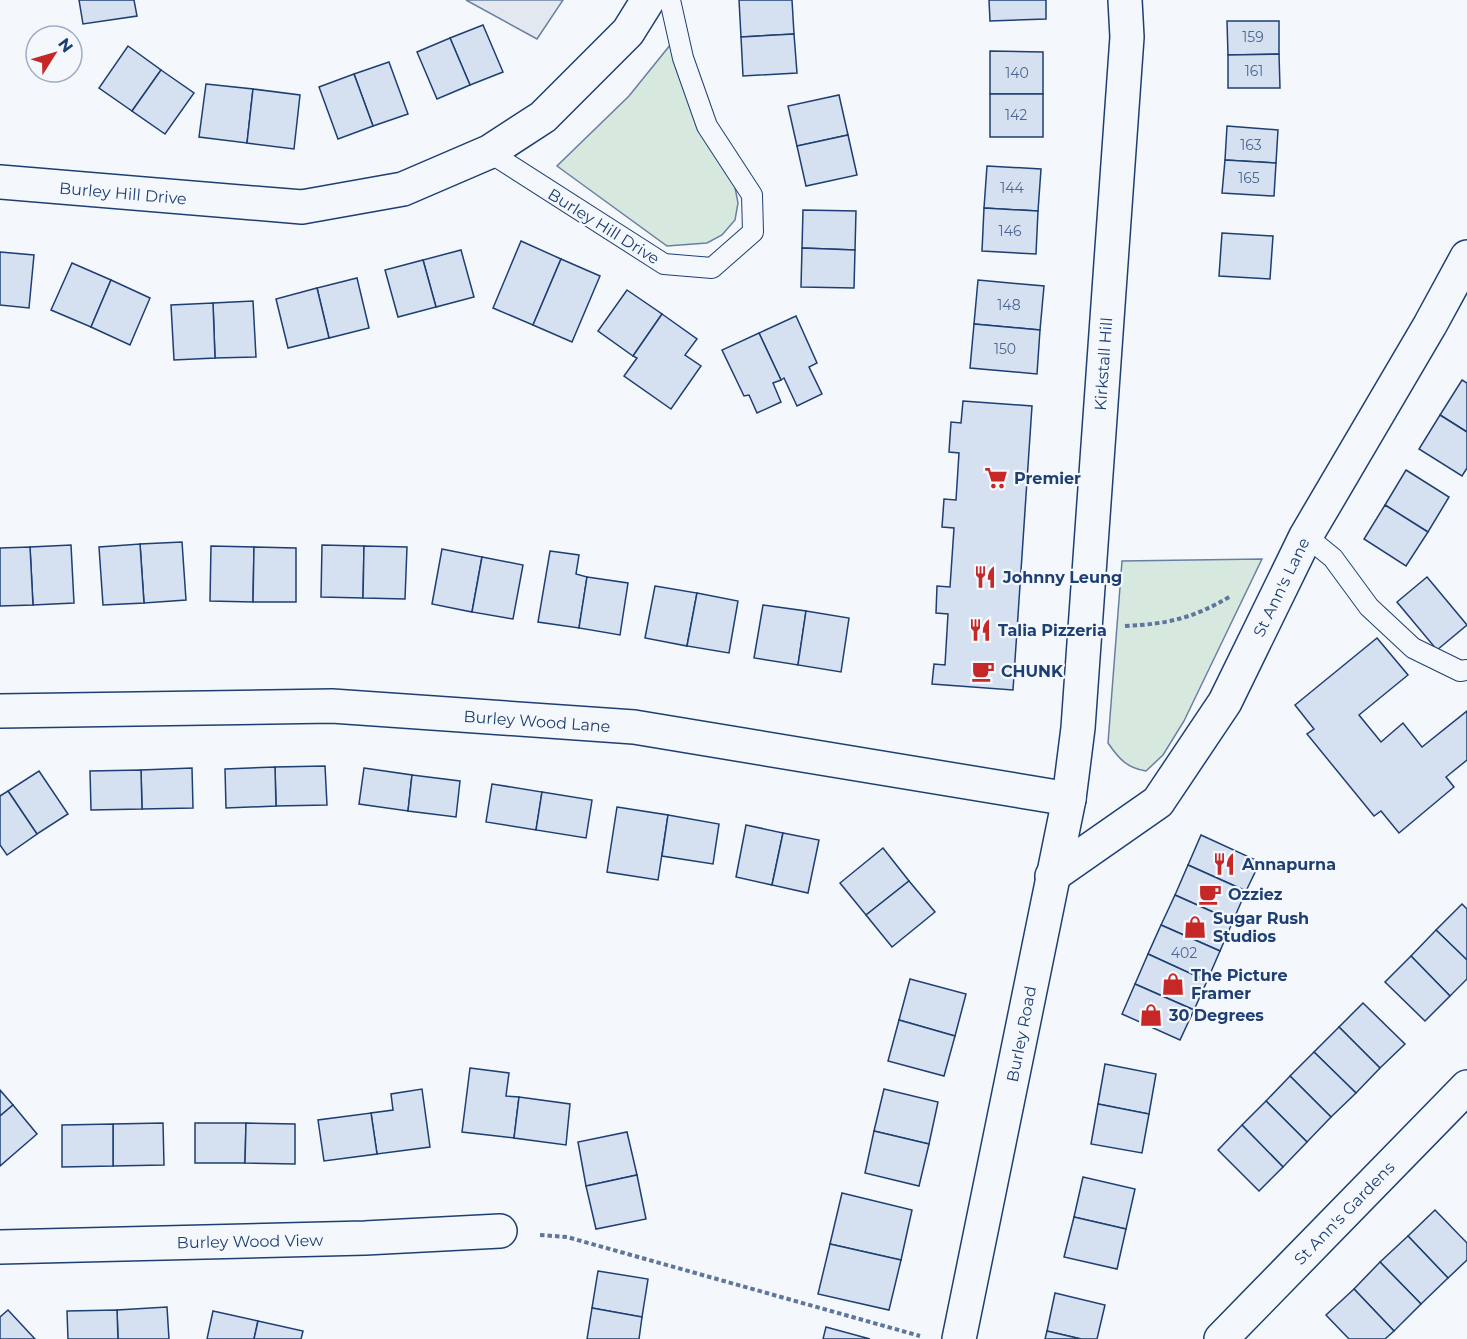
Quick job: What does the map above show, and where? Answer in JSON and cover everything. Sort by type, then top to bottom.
[{"type":"street","name":"Burley Hill Drive","points":[[0,182],[302,207],[403,189],[489,152],[543,117],[628,32],[648,0]]},
{"type":"street","name":"Kirkstall Hill","points":[[1078,728],[1127,37],[1125,0]]},
{"type":"street","name":"St Ann's Lane","points":[[1052,876],[1158,802],[1225,702],[1306,536],[1430,325],[1467,257]]},
{"type":"street","name":"Burley Wood Lane","points":[[0,711],[332,706],[634,727],[1069,799]]},
{"type":"street","name":"Burley Road","points":[[959,1339],[1069,799],[1078,728]]},
{"type":"street","name":"St Ann's Gardens","points":[[1221,1339],[1467,1086]]},
{"type":"street","name":"Burley Wood View","points":[[0,1246],[365,1238],[500,1231]]},
{"type":"lane","name":"Burley Hill Drive","points":[[489,152],[664,264],[712,268],[753,232],[752,195],[707,126],[683,58],[669,0]]},
{"type":"lane","points":[[1306,536],[1333,558],[1370,608],[1413,648],[1460,671],[1467,670]]},
{"type":"path","points":[[1085,625],[1117,627],[1154,624],[1185,618],[1206,611],[1250,585],[1278,593]]},
{"type":"path","points":[[500,1231],[567,1237],[921,1336]]},
{"type":"shaded area","points":[[466,0],[563,0],[537,39]]},
{"type":"shaded area","points":[[671,44],[734,182],[738,203],[735,220],[722,235],[707,243],[667,246],[557,166],[629,96]]},
{"type":"shaded area","points":[[1262,559],[1184,721],[1163,755],[1146,771],[1129,765],[1108,743],[1122,561]]},
{"type":"building","points":[[79,0],[134,0],[137,16],[83,24]]},
{"type":"building","points":[[739,0],[792,0],[794,34],[741,37]]},
{"type":"building","points":[[989,0],[1046,0],[1046,19],[990,21]]},
{"type":"building","points":[[1227,21],[1279,21],[1279,54],[1228,55]]},
{"type":"building","points":[[483,25],[503,72],[470,85],[450,38]]},
{"type":"building","points":[[794,34],[797,73],[743,76],[741,37]]},
{"type":"building","points":[[450,38],[470,85],[437,99],[417,52]]},
{"type":"building","points":[[128,46],[161,70],[132,111],[99,88]]},
{"type":"building","points":[[990,51],[1043,52],[1043,94],[990,94]]},
{"type":"building","points":[[1279,54],[1280,88],[1228,88],[1228,55]]},
{"type":"building","points":[[389,62],[408,114],[373,126],[354,74]]},
{"type":"building","points":[[161,70],[194,93],[165,134],[132,111]]},
{"type":"building","points":[[354,74],[373,126],[338,139],[319,87]]},
{"type":"building","points":[[206,84],[253,89],[247,143],[199,137]]},
{"type":"building","points":[[253,89],[300,95],[294,149],[247,143]]},
{"type":"building","points":[[990,94],[1043,94],[1043,137],[990,137]]},
{"type":"building","points":[[839,95],[848,135],[797,146],[788,106]]},
{"type":"building","points":[[1227,126],[1278,130],[1276,163],[1225,160]]},
{"type":"building","points":[[848,135],[857,175],[806,186],[797,146]]},
{"type":"building","points":[[1225,160],[1276,163],[1274,196],[1222,193]]},
{"type":"building","points":[[987,166],[1041,169],[1038,211],[984,208]]},
{"type":"building","points":[[984,208],[1038,211],[1036,254],[982,251]]},
{"type":"building","points":[[803,210],[856,211],[855,250],[802,248]]},
{"type":"building","points":[[1222,233],[1273,236],[1270,279],[1219,276]]},
{"type":"building","points":[[521,241],[561,259],[533,325],[493,308]]},
{"type":"building","points":[[802,248],[855,250],[854,288],[801,287]]},
{"type":"building","points":[[461,250],[474,297],[436,307],[423,260]]},
{"type":"building","points":[[0,252],[34,255],[29,308],[0,305]]},
{"type":"building","points":[[561,259],[600,276],[572,342],[533,325]]},
{"type":"building","points":[[423,260],[436,307],[398,317],[385,270]]},
{"type":"building","points":[[72,263],[111,280],[91,327],[51,310]]},
{"type":"building","points":[[357,278],[369,328],[329,338],[317,288]]},
{"type":"building","points":[[111,280],[150,298],[130,345],[91,327]]},
{"type":"building","points":[[978,280],[1044,286],[1040,330],[974,324]]},
{"type":"building","points":[[317,288],[329,338],[288,348],[276,299]]},
{"type":"building","points":[[627,290],[662,314],[633,356],[598,331]]},
{"type":"building","points":[[253,301],[256,357],[215,358],[213,303]]},
{"type":"building","points":[[213,303],[215,358],[174,360],[171,305]]},
{"type":"building","points":[[662,314],[697,339],[685,355],[701,366],[671,409],[624,376],[637,358],[633,356]]},
{"type":"building","points":[[796,316],[817,363],[809,367],[822,394],[797,406],[784,378],[781,380],[759,333]]},
{"type":"building","points":[[974,324],[1040,330],[1037,374],[970,368]]},
{"type":"building","points":[[759,333],[781,380],[773,383],[781,402],[757,413],[749,395],[744,396],[722,350]]},
{"type":"building","points":[[1462,380],[1467,383],[1467,432],[1440,415]]},
{"type":"building","points":[[963,401],[1032,406],[1013,690],[932,684],[934,664],[945,665],[948,614],[936,613],[937,586],[950,587],[954,528],[942,527],[944,499],[956,500],[959,453],[949,452],[951,422],[961,423]]},
{"type":"building","points":[[1440,415],[1467,432],[1467,468],[1462,476],[1419,449]]},
{"type":"building","points":[[1406,470],[1449,497],[1428,532],[1385,505]]},
{"type":"building","points":[[1385,505],[1428,532],[1406,566],[1364,539]]},
{"type":"building","points":[[182,542],[186,600],[144,603],[140,544]]},
{"type":"building","points":[[140,544],[144,603],[103,605],[99,547]]},
{"type":"building","points":[[71,545],[74,603],[33,605],[30,547]]},
{"type":"building","points":[[322,545],[364,546],[363,598],[321,597]]},
{"type":"building","points":[[211,546],[254,547],[253,602],[210,601]]},
{"type":"building","points":[[364,546],[407,547],[405,599],[363,598]]},
{"type":"building","points":[[30,547],[33,605],[0,606],[0,548]]},
{"type":"building","points":[[254,547],[296,548],[296,602],[253,602]]},
{"type":"building","points":[[442,549],[482,557],[472,612],[432,604]]},
{"type":"building","points":[[550,551],[579,555],[576,574],[587,577],[579,628],[538,622]]},
{"type":"building","points":[[482,557],[523,565],[513,619],[472,612]]},
{"type":"building","points":[[587,577],[628,583],[620,635],[579,628]]},
{"type":"building","points":[[1427,577],[1467,625],[1437,650],[1397,602]]},
{"type":"building","points":[[655,586],[697,593],[687,646],[645,638]]},
{"type":"building","points":[[697,593],[738,601],[729,653],[687,646]]},
{"type":"building","points":[[763,605],[806,611],[798,665],[754,658]]},
{"type":"building","points":[[806,611],[849,618],[841,672],[798,665]]},
{"type":"building","points":[[1377,638],[1408,675],[1359,715],[1381,742],[1403,723],[1422,747],[1467,711],[1467,760],[1446,777],[1454,787],[1399,833],[1381,811],[1374,816],[1307,734],[1314,729],[1295,705]]},
{"type":"building","points":[[325,766],[327,805],[276,806],[275,767]]},
{"type":"building","points":[[275,767],[276,806],[226,808],[225,769]]},
{"type":"building","points":[[192,768],[193,808],[142,809],[141,770]]},
{"type":"building","points":[[364,768],[412,775],[408,811],[359,804]]},
{"type":"building","points":[[141,770],[142,809],[91,810],[90,771]]},
{"type":"building","points":[[39,771],[68,814],[37,834],[8,791]]},
{"type":"building","points":[[412,775],[460,781],[456,817],[408,811]]},
{"type":"building","points":[[492,784],[542,792],[536,830],[486,822]]},
{"type":"building","points":[[8,791],[37,834],[7,855],[0,845],[0,796]]},
{"type":"building","points":[[542,792],[592,800],[586,838],[536,830]]},
{"type":"building","points":[[617,807],[668,815],[658,880],[607,872]]},
{"type":"building","points":[[668,815],[719,824],[713,864],[662,856]]},
{"type":"building","points":[[746,825],[783,833],[772,885],[736,877]]},
{"type":"building","points":[[783,833],[819,840],[808,893],[772,885]]},
{"type":"building","name":"Annapurna","points":[[1201,835],[1260,862],[1246,891],[1188,865]]},
{"type":"building","points":[[883,848],[909,881],[866,915],[840,883]]},
{"type":"building","points":[[1188,865],[1246,891],[1233,921],[1175,895]]},
{"type":"building","points":[[909,881],[935,912],[892,947],[866,915]]},
{"type":"building","points":[[1175,895],[1233,921],[1220,951],[1161,925]]},
{"type":"building","points":[[1462,904],[1467,909],[1467,960],[1436,930]]},
{"type":"building","points":[[1161,925],[1220,951],[1207,981],[1148,954]]},
{"type":"building","points":[[1436,930],[1467,960],[1467,979],[1450,996],[1411,956]]},
{"type":"building","points":[[1148,954],[1207,981],[1194,1010],[1135,984]]},
{"type":"building","points":[[1411,956],[1450,996],[1425,1021],[1385,982]]},
{"type":"building","points":[[910,979],[966,994],[955,1036],[899,1020]]},
{"type":"building","points":[[1135,984],[1194,1010],[1180,1040],[1122,1014]]},
{"type":"building","points":[[1363,1003],[1405,1044],[1380,1068],[1339,1027]]},
{"type":"building","points":[[899,1020],[955,1036],[944,1076],[888,1061]]},
{"type":"building","points":[[1339,1027],[1380,1068],[1356,1093],[1314,1052]]},
{"type":"building","points":[[1314,1052],[1356,1093],[1331,1117],[1290,1076]]},
{"type":"building","points":[[1105,1064],[1156,1074],[1149,1114],[1098,1104]]},
{"type":"building","points":[[470,1068],[509,1073],[506,1096],[519,1097],[514,1138],[462,1132]]},
{"type":"building","points":[[1290,1076],[1331,1117],[1307,1142],[1266,1101]]},
{"type":"building","points":[[422,1089],[430,1147],[377,1154],[371,1113],[393,1110],[391,1094]]},
{"type":"building","points":[[884,1089],[938,1102],[929,1144],[874,1131]]},
{"type":"building","points":[[0,1090],[13,1105],[0,1116]]},
{"type":"building","points":[[519,1097],[570,1104],[566,1145],[514,1138]]},
{"type":"building","points":[[1266,1101],[1307,1142],[1283,1167],[1242,1125]]},
{"type":"building","points":[[1098,1104],[1149,1114],[1142,1153],[1091,1144]]},
{"type":"building","points":[[13,1105],[37,1134],[0,1166],[0,1116]]},
{"type":"building","points":[[371,1113],[377,1154],[324,1161],[318,1120]]},
{"type":"building","points":[[163,1123],[164,1165],[113,1166],[113,1124]]},
{"type":"building","points":[[195,1123],[246,1123],[245,1163],[195,1163]]},
{"type":"building","points":[[246,1123],[295,1124],[295,1164],[245,1163]]},
{"type":"building","points":[[113,1124],[113,1166],[62,1167],[62,1125]]},
{"type":"building","points":[[1242,1125],[1283,1167],[1259,1191],[1218,1150]]},
{"type":"building","points":[[874,1131],[929,1144],[919,1186],[865,1173]]},
{"type":"building","points":[[627,1132],[637,1175],[586,1186],[578,1142]]},
{"type":"building","points":[[637,1175],[646,1219],[596,1229],[586,1186]]},
{"type":"building","points":[[1083,1177],[1135,1189],[1126,1229],[1074,1217]]},
{"type":"building","points":[[842,1193],[912,1210],[901,1260],[830,1244]]},
{"type":"building","points":[[1435,1210],[1467,1243],[1467,1260],[1448,1278],[1408,1236]]},
{"type":"building","points":[[1074,1217],[1126,1229],[1117,1269],[1064,1257]]},
{"type":"building","points":[[1408,1236],[1448,1278],[1421,1304],[1380,1262]]},
{"type":"building","points":[[830,1244],[901,1260],[889,1310],[818,1294]]},
{"type":"building","points":[[1380,1262],[1421,1304],[1394,1331],[1354,1289]]},
{"type":"building","points":[[598,1271],[648,1279],[642,1317],[592,1308]]},
{"type":"building","points":[[1354,1289],[1394,1331],[1385,1339],[1349,1339],[1326,1315]]},
{"type":"building","points":[[1055,1293],[1105,1305],[1097,1339],[1081,1339],[1047,1331]]},
{"type":"building","points":[[167,1307],[169,1339],[118,1339],[117,1310]]},
{"type":"building","points":[[592,1308],[642,1317],[639,1339],[587,1339]]},
{"type":"building","points":[[8,1310],[35,1339],[0,1339],[0,1317]]},
{"type":"building","points":[[117,1310],[118,1339],[68,1339],[67,1311]]},
{"type":"building","points":[[213,1311],[258,1321],[254,1339],[207,1339]]},
{"type":"building","points":[[258,1321],[303,1331],[301,1339],[254,1339]]},
{"type":"building","points":[[826,1327],[870,1339],[823,1339]]},
{"type":"building","points":[[1047,1331],[1081,1339],[1045,1339]]},
{"type":"place","name":"Premier","points":[[996,478]]},
{"type":"place","name":"Johnny Leung","points":[[985,577]]},
{"type":"place","name":"Talia Pizzeria","points":[[980,630]]},
{"type":"place","name":"CHUNK","points":[[983,671]]},
{"type":"place","name":"Annapurna","points":[[1224,864]]},
{"type":"place","name":"Ozziez","points":[[1210,894]]},
{"type":"place","name":"Sugar Rush Studios","points":[[1195,927]]},
{"type":"place","name":"The Picture Framer","points":[[1173,984]]},
{"type":"place","name":"30 Degrees","points":[[1151,1015]]}]
